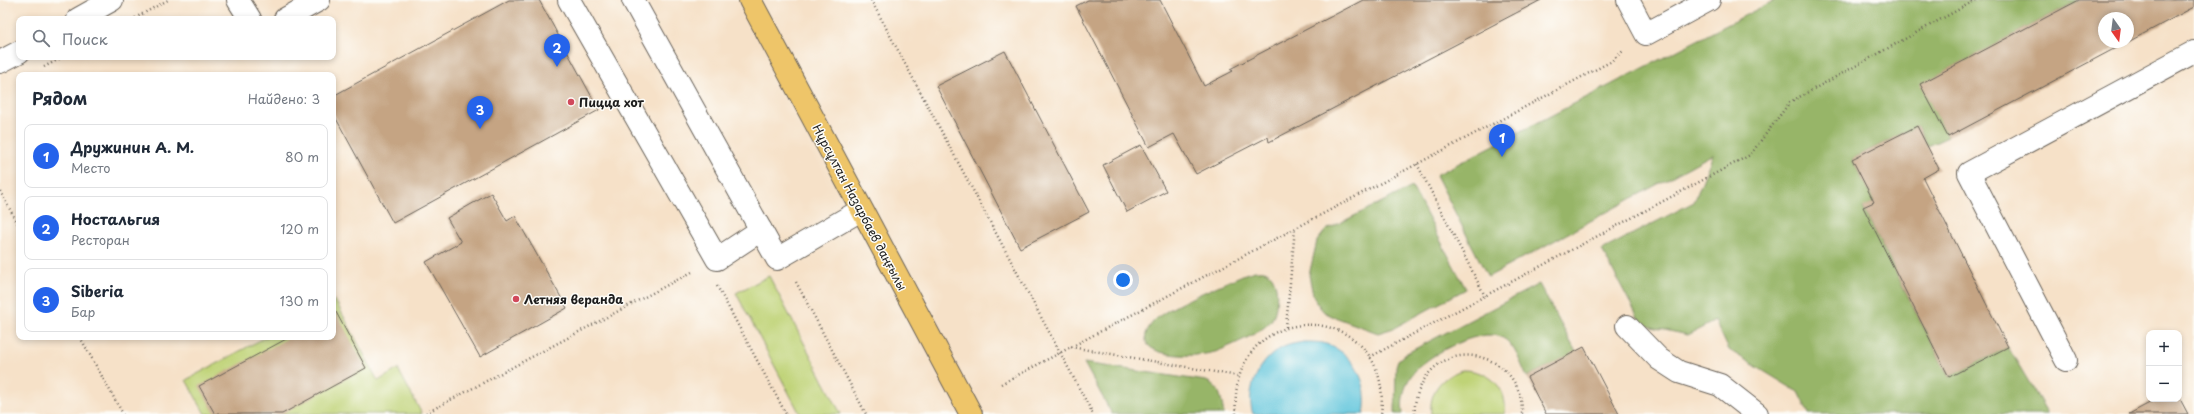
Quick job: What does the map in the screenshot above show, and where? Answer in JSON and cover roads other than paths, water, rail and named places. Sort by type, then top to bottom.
[{"type":"main road","name":"Нұрсұлтан Назарбаев даңғылы","points":[[750,0],[971,414]]},
{"type":"street","points":[[83,16],[112,0]]},
{"type":"street","points":[[238,0],[248,16]]},
{"type":"street","points":[[290,16],[319,0]]},
{"type":"street","points":[[569,0],[716,259],[762,230]]},
{"type":"street","points":[[633,0],[777,259],[862,210]]},
{"type":"street","points":[[1628,0],[1646,34],[1709,0]]},
{"type":"street","points":[[2066,360],[1969,173],[2194,52]]},
{"type":"street","points":[[0,62],[16,54]]},
{"type":"street","points":[[1628,326],[1659,359],[1680,372],[1720,385],[1756,414]]},
{"type":"water","points":[[1304,342],[1323,343],[1334,347],[1352,362],[1358,371],[1365,392],[1364,414],[1253,414],[1251,394],[1253,384],[1262,365],[1277,351],[1288,345]]},
{"type":"place","name":"Ностальгия","points":[[557,67]]},
{"type":"place","name":"Пицца хот","points":[[571,102]]},
{"type":"place","name":"Siberia","points":[[480,129]]},
{"type":"place","name":"Дружинин А. М.","points":[[1502,157]]},
{"type":"place","name":"Летняя веранда","points":[[516,299]]}]
